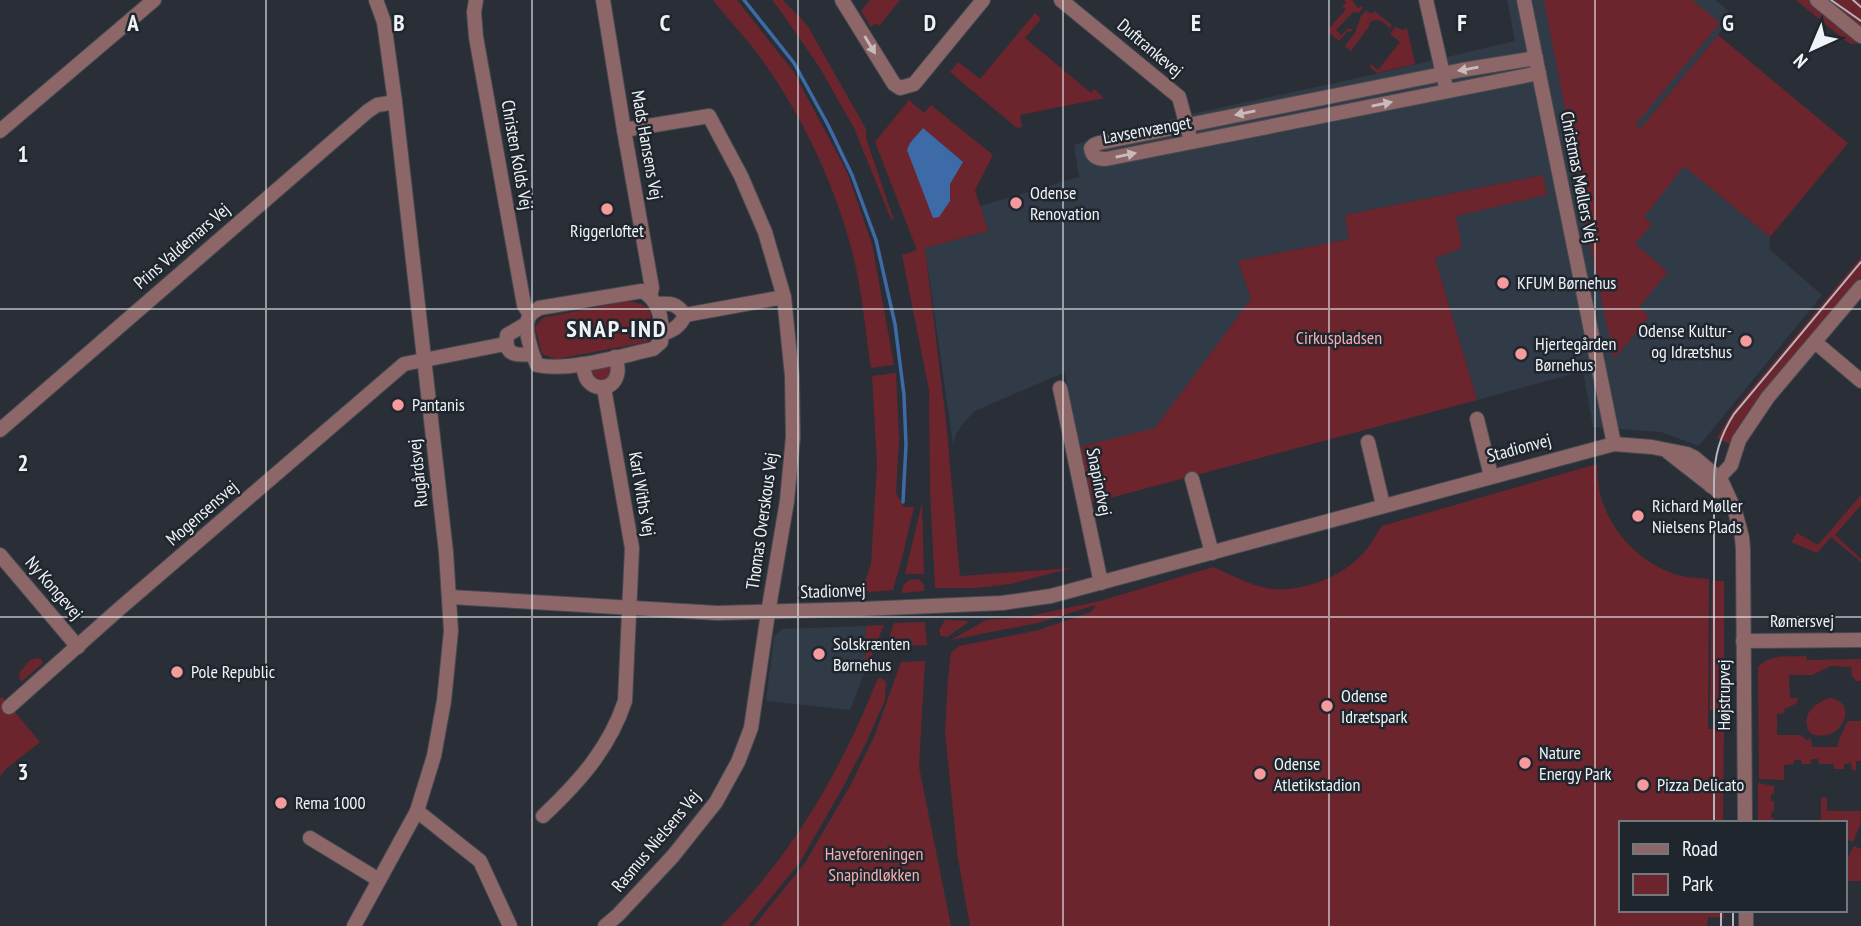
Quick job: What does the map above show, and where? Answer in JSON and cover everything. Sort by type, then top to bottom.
[{"type":"street","points":[[0,131],[155,0]]},
{"type":"street","name":"Rugårdsvej","points":[[354,926],[417,811],[433,756],[444,701],[451,631],[450,597],[425,359],[395,102],[384,22],[376,0]]},
{"type":"street","name":"Christen Kolds Vej","points":[[476,0],[476,37],[528,319],[532,354]]},
{"type":"street","name":"Mads Hansens Vej","points":[[603,0],[662,334]]},
{"type":"street","points":[[842,0],[894,85],[900,88],[914,84],[983,0]]},
{"type":"street","name":"Duftrankevej","points":[[1061,0],[1179,97],[1190,142]]},
{"type":"street","points":[[1426,0],[1446,92]]},
{"type":"street","name":"Christmas Møllers Vej","points":[[1524,0],[1615,443]]},
{"type":"street","points":[[1817,0],[1861,36]]},
{"type":"street","name":"Lavsenvænget","points":[[1536,58],[1442,74],[1099,143],[1091,148],[1091,152],[1100,159],[1106,159],[1539,74]]},
{"type":"street","points":[[1314,99],[1318,117]]},
{"type":"street","name":"Prins Valdemars Vej","points":[[0,430],[368,111],[395,102]]},
{"type":"street","name":"Thomas Overskous Vej","points":[[624,130],[709,116],[741,176],[765,232],[784,297],[792,376],[793,437],[787,501],[768,613]]},
{"type":"street","points":[[1715,482],[1731,465],[1739,440],[1755,415],[1861,287]]},
{"type":"street","points":[[642,291],[654,300],[678,306],[685,315],[675,329],[662,334],[661,342],[653,349],[583,364],[550,368],[537,365],[532,354],[517,355],[509,352],[505,344],[507,335],[539,308],[588,299],[642,291]]},
{"type":"street","points":[[685,315],[784,297]]},
{"type":"street","points":[[1815,342],[1861,382]]},
{"type":"street","name":"Mogensensvej","points":[[9,707],[404,365],[505,344]]},
{"type":"street","points":[[583,364],[584,375],[589,382],[604,388],[617,376],[615,357]]},
{"type":"street","name":"Karl Withs Vej","points":[[542,816],[566,794],[599,754],[617,725],[625,701],[632,548],[604,388]]},
{"type":"street","name":"Snapindvej","points":[[1060,388],[1101,583]]},
{"type":"street","points":[[1477,419],[1491,476]]},
{"type":"street","points":[[1368,442],[1383,505]]},
{"type":"street","name":"Stadionvej","points":[[450,597],[717,613],[1002,603],[1051,596],[1101,583],[1615,443],[1687,454],[1695,458],[1715,482],[1724,485],[1735,510],[1742,537],[1743,567]]},
{"type":"street","points":[[1192,479],[1212,553]]},
{"type":"street","name":"Ny Kongevej","points":[[0,555],[79,647]]},
{"type":"street","name":"Højstrupvej","points":[[1743,567],[1745,821]]},
{"type":"street","name":"Rasmus Nielsens Vej","points":[[605,926],[673,856],[716,802],[738,762],[751,728],[768,613]]},
{"type":"street","name":"Rømersvej","points":[[1743,641],[1861,640]]},
{"type":"street","points":[[417,811],[480,861],[510,926]]},
{"type":"street","points":[[310,838],[379,880]]},
{"type":"shaded area","points":[[1507,0],[1715,0],[1732,14],[1718,35],[1640,129],[1770,237],[1769,249],[1822,295],[1699,446],[1661,432],[1593,427],[1583,371],[1477,400],[1435,257],[1462,248],[1455,216],[1546,195],[1543,175],[1345,215],[1349,239],[1238,261],[1251,299],[1155,429],[1079,447],[1065,372],[975,411],[956,434],[953,444],[925,248],[988,231],[980,206],[1079,177],[1074,145],[1191,114],[1515,41]]},
{"type":"shaded area","name":"Solskrænten Børnehus","points":[[866,626],[865,671],[850,710],[766,701],[774,636],[783,629]]},
{"type":"green space","points":[[713,0],[737,0],[793,71],[847,172],[872,244],[894,365],[871,368],[852,251],[835,196],[812,143],[768,68]]},
{"type":"green space","points":[[772,0],[783,0],[807,25],[866,129],[866,138],[893,220],[854,128],[820,68]]},
{"type":"green space","points":[[870,0],[900,0],[879,26],[876,23],[871,27],[861,11]]},
{"type":"green space","points":[[1344,0],[1352,0],[1358,8],[1363,8],[1358,13],[1353,12],[1336,30],[1341,35],[1349,28],[1352,30],[1339,41],[1327,31],[1346,9],[1342,7],[1346,3]]},
{"type":"green space","points":[[1544,0],[1692,0],[1720,23],[1636,124],[1640,129],[1718,35],[1848,143],[1770,237],[1684,166],[1644,217],[1652,224],[1635,244],[1668,272],[1639,307],[1649,317],[1614,359],[1568,137],[1570,134]]},
{"type":"green space","points":[[1796,0],[1814,0],[1861,40],[1861,43],[1851,44],[1846,41]]},
{"type":"green space","points":[[1823,0],[1861,2],[1861,31]]},
{"type":"green space","points":[[1367,10],[1372,14],[1374,11],[1392,25],[1390,28],[1381,21],[1374,20],[1369,23],[1351,51],[1345,46]]},
{"type":"green space","points":[[1035,13],[1041,19],[1025,38],[1091,93],[1094,89],[1104,98],[1020,115],[1022,127],[1017,128],[950,72],[958,62],[980,79]]},
{"type":"green space","points":[[1395,27],[1403,30],[1407,28],[1415,64],[1377,73],[1370,67],[1371,64],[1378,70],[1400,42],[1390,34]]},
{"type":"green space","points":[[909,100],[924,113],[931,105],[993,155],[975,190],[988,231],[925,248],[946,421],[960,576],[1073,568],[1010,584],[975,588],[935,588],[929,390],[902,255],[917,250],[875,142]]},
{"type":"green space","name":"Cirkuspladsen","points":[[1543,175],[1547,195],[1456,216],[1462,248],[1435,258],[1477,400],[1091,503],[1079,447],[1155,428],[1251,299],[1238,261],[1349,239],[1345,215]]},
{"type":"green space","points":[[1861,257],[1861,277],[1754,405],[1729,444],[1717,438],[1732,412]]},
{"type":"green space","points":[[626,301],[641,304],[649,310],[654,334],[647,342],[556,359],[542,354],[535,327],[543,318]]},
{"type":"green space","points":[[591,366],[612,366],[613,371],[607,381],[598,381],[590,375]]},
{"type":"green space","points":[[896,373],[899,438],[896,493],[904,507],[914,507],[893,590],[870,592],[862,590],[871,564],[877,465],[872,376]]},
{"type":"green space","name":"Odense Idrætspark","points":[[1597,464],[1602,501],[1609,518],[1625,541],[1646,559],[1669,572],[1685,577],[1709,579],[1708,729],[1724,729],[1723,821],[1619,821],[1619,912],[1724,912],[1724,918],[1708,917],[1707,926],[970,926],[958,858],[945,733],[951,653],[959,646],[1039,630],[1091,612],[1096,605],[1037,623],[951,640],[986,620],[1025,617],[1100,601],[1213,567],[1260,587],[1288,589],[1313,584],[1337,574],[1358,558],[1382,526]]},
{"type":"green space","points":[[1861,495],[1861,505],[1835,535],[1861,562],[1831,537],[1817,553],[1791,542],[1797,533],[1818,545]]},
{"type":"green space","points":[[922,503],[924,574],[905,574]]},
{"type":"green space","points":[[919,579],[924,585],[924,591],[902,593],[903,586],[909,580]]},
{"type":"green space","points":[[1712,581],[1724,581],[1724,710],[1710,710]]},
{"type":"green space","points":[[945,620],[970,621],[947,637],[941,636],[939,630]]},
{"type":"green space","points":[[925,622],[927,645],[886,647],[894,623]]},
{"type":"green space","points":[[884,625],[865,671],[866,626]]},
{"type":"green space","points":[[1806,656],[1807,660],[1861,659],[1861,681],[1855,681],[1852,677],[1851,667],[1831,666],[1812,675],[1789,675],[1790,698],[1798,698],[1797,703],[1784,709],[1785,713],[1777,714],[1777,735],[1801,735],[1806,740],[1811,739],[1812,747],[1838,747],[1848,721],[1861,721],[1861,761],[1856,761],[1856,770],[1852,770],[1851,763],[1844,764],[1844,769],[1834,769],[1834,764],[1819,764],[1818,759],[1811,759],[1811,764],[1794,760],[1794,764],[1784,765],[1784,780],[1759,779],[1758,667],[1774,658]]},
{"type":"green space","points":[[37,658],[43,663],[20,680],[19,673],[30,660]]},
{"type":"green space","name":"Haveforeningen Snapindløkken","points":[[925,661],[919,767],[951,926],[754,926],[805,863],[850,786],[875,735],[901,662]]},
{"type":"green space","points":[[878,678],[886,682],[885,700],[842,789],[800,862],[748,926],[721,926],[770,871],[812,811],[848,746]]},
{"type":"green space","points":[[2,697],[40,742],[0,776],[0,698]]},
{"type":"green space","points":[[1830,698],[1839,701],[1844,707],[1843,722],[1830,734],[1821,736],[1810,733],[1807,716],[1818,703]]},
{"type":"green space","points":[[1758,783],[1774,786],[1771,801],[1774,801],[1774,811],[1771,812],[1771,818],[1774,818],[1774,821],[1758,821]]},
{"type":"green space","points":[[1821,798],[1827,798],[1827,811],[1861,811],[1860,825],[1853,842],[1847,840],[1847,821],[1821,821]]},
{"type":"green space","points":[[1854,846],[1861,849],[1861,881],[1847,881],[1847,859]]},
{"type":"water","points":[[923,128],[963,162],[950,184],[950,201],[939,217],[933,218],[907,150]]},
{"type":"waterway","points":[[744,0],[794,63],[852,175],[876,240],[895,324],[904,395],[906,445],[903,502]]},
{"type":"tram line","points":[[1831,0],[1861,21]]},
{"type":"tram line","points":[[1853,0],[1861,7]]},
{"type":"tram line","points":[[1714,821],[1714,482],[1719,446],[1734,414],[1861,262]]},
{"type":"tram line","points":[[1721,912],[1721,926]]},
{"type":"tram line","points":[[1733,912],[1733,926]]},
{"type":"place","name":"Odense Renovation","points":[[1016,203]]},
{"type":"place","name":"Riggerloftet","points":[[607,209]]},
{"type":"place","name":"KFUM Børnehus","points":[[1503,283]]},
{"type":"place","name":"Odense Kultur- og Idrætshus","points":[[1746,341]]},
{"type":"place","name":"Hjertegården Børnehus","points":[[1521,354]]},
{"type":"place","name":"Pantanis","points":[[398,405]]},
{"type":"place","name":"Richard Møller Nielsens Plads","points":[[1638,516]]},
{"type":"place","name":"Solskrænten Børnehus","points":[[819,654]]},
{"type":"place","name":"Pole Republic","points":[[177,672]]},
{"type":"place","name":"Odense Idrætspark","points":[[1327,706]]},
{"type":"place","name":"Nature Energy Park","points":[[1525,763]]},
{"type":"place","name":"Odense Atletikstadion","points":[[1260,774]]},
{"type":"place","name":"Pizza Delicato","points":[[1643,785]]},
{"type":"place","name":"Rema 1000","points":[[281,803]]},
{"type":"district","name":"SNAP-IND","points":[[617,329]]}]
